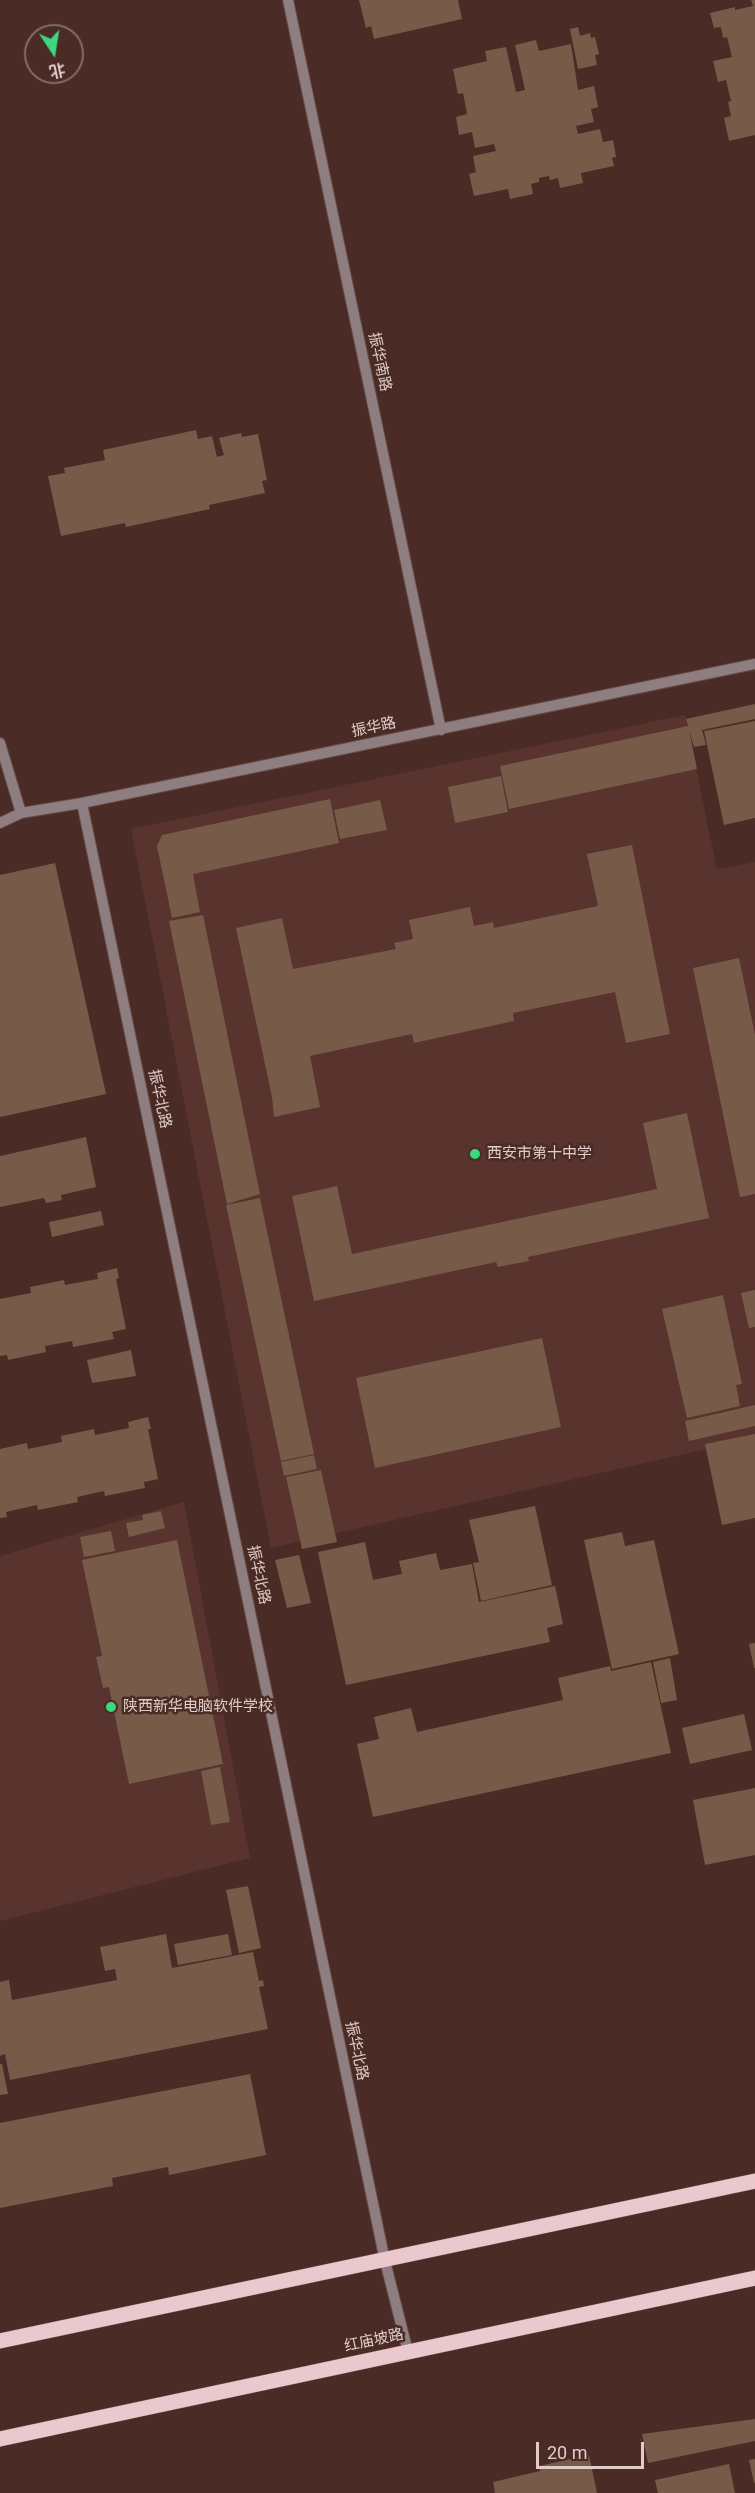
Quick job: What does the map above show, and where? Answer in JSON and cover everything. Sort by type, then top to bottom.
[{"type":"main road","points":[[0,2341],[755,2181]]},
{"type":"main road","name":"红庙坡路","points":[[0,2439],[755,2278]]},
{"type":"street","name":"振华南路","points":[[288,0],[441,730]]},
{"type":"street","name":"振华路","points":[[0,823],[21,813],[82,803],[755,664]]},
{"type":"street","points":[[0,743],[21,813]]},
{"type":"street","name":"振华北路","points":[[82,803],[385,2261],[408,2352]]},
{"type":"shaded area","name":"西安市第十中学","points":[[685,715],[717,869],[755,862],[755,1438],[271,1548],[131,829]]},
{"type":"shaded area","name":"陕西新华电脑软件学校","points":[[184,1502],[250,1858],[0,1921],[0,1556]]},
{"type":"building","points":[[359,0],[458,0],[462,19],[374,39],[371,26],[366,28]]},
{"type":"building","points":[[751,0],[755,0],[755,135],[729,141],[724,118],[731,116],[728,102],[731,101],[726,80],[718,82],[713,61],[732,57],[727,37],[723,38],[721,27],[714,28],[710,13],[735,7],[735,10],[753,6]]},
{"type":"building","points":[[578,27],[580,36],[590,33],[591,38],[595,37],[599,54],[595,55],[597,65],[578,69],[570,29]]},
{"type":"building","points":[[536,40],[539,51],[571,44],[578,90],[594,86],[598,107],[591,109],[594,122],[576,126],[578,134],[600,129],[603,142],[613,140],[616,157],[612,158],[614,166],[581,173],[583,183],[560,188],[558,178],[550,180],[549,176],[539,178],[539,182],[531,184],[533,194],[510,199],[508,189],[474,196],[469,174],[476,172],[473,156],[496,151],[494,144],[475,148],[472,132],[459,135],[456,117],[467,114],[463,93],[458,94],[453,69],[487,61],[485,51],[506,47],[516,92],[525,90],[515,45]]},
{"type":"building","points":[[196,430],[198,439],[212,436],[217,457],[224,455],[219,438],[241,433],[242,437],[258,434],[267,480],[262,481],[265,493],[209,505],[210,509],[126,527],[125,523],[61,536],[48,476],[65,473],[64,468],[105,460],[103,450]]},
{"type":"building","points":[[755,704],[755,719],[702,730],[706,745],[694,747],[689,730],[697,769],[509,809],[500,766],[688,726],[686,719]]},
{"type":"building","points":[[755,721],[755,818],[724,825],[704,731]]},
{"type":"building","points":[[501,776],[508,812],[455,823],[448,787]]},
{"type":"building","points":[[330,799],[339,843],[193,874],[200,912],[172,918],[157,846],[162,835]]},
{"type":"building","points":[[380,800],[387,830],[340,839],[334,810]]},
{"type":"building","points":[[632,845],[670,1034],[626,1043],[615,992],[513,1013],[514,1021],[414,1043],[412,1034],[310,1056],[320,1107],[274,1117],[272,1097],[236,928],[282,918],[293,969],[396,949],[394,943],[413,939],[409,920],[470,907],[474,926],[493,922],[494,928],[598,906],[587,854]]},
{"type":"building","points":[[55,863],[106,1094],[0,1117],[0,875]]},
{"type":"building","points":[[203,915],[260,1194],[227,1204],[169,921]]},
{"type":"building","points":[[739,958],[755,1035],[755,1194],[740,1197],[693,968]]},
{"type":"building","points":[[687,1113],[709,1218],[528,1257],[529,1261],[498,1267],[496,1262],[314,1301],[292,1196],[337,1186],[352,1254],[657,1189],[643,1123]]},
{"type":"building","points":[[86,1137],[96,1187],[61,1195],[62,1200],[46,1203],[44,1198],[0,1207],[0,1156]]},
{"type":"building","points":[[260,1198],[314,1454],[281,1461],[226,1205]]},
{"type":"building","points":[[101,1211],[104,1225],[52,1237],[49,1222]]},
{"type":"building","points":[[117,1268],[119,1278],[116,1279],[126,1329],[112,1332],[114,1339],[73,1347],[72,1341],[45,1346],[46,1352],[8,1360],[7,1355],[0,1356],[0,1299],[31,1293],[30,1287],[64,1280],[65,1285],[98,1279],[97,1273]]},
{"type":"building","points":[[755,1290],[755,1327],[749,1328],[741,1293]]},
{"type":"building","points":[[723,1295],[742,1384],[736,1385],[740,1406],[687,1418],[662,1309]]},
{"type":"building","points":[[542,1338],[561,1427],[375,1468],[356,1378]]},
{"type":"building","points":[[131,1350],[136,1376],[92,1383],[87,1360]]},
{"type":"building","points":[[755,1405],[755,1426],[689,1441],[685,1421]]},
{"type":"building","points":[[148,1417],[151,1429],[148,1429],[158,1479],[144,1482],[145,1488],[105,1496],[104,1491],[77,1497],[78,1502],[38,1510],[37,1505],[6,1512],[7,1517],[0,1518],[0,1449],[27,1443],[28,1449],[62,1442],[61,1436],[94,1429],[95,1435],[129,1428],[128,1422]]},
{"type":"building","points":[[755,1434],[755,1518],[722,1525],[705,1444]]},
{"type":"building","points":[[314,1455],[317,1469],[284,1476],[281,1462]]},
{"type":"building","points":[[321,1470],[337,1542],[302,1549],[286,1477]]},
{"type":"building","points":[[535,1506],[552,1585],[481,1601],[473,1563],[479,1562],[469,1520]]},
{"type":"building","points":[[161,1511],[165,1528],[129,1537],[126,1523],[143,1520],[142,1515]]},
{"type":"building","points":[[111,1531],[115,1551],[84,1557],[80,1537]]},
{"type":"building","points":[[622,1532],[625,1546],[654,1540],[679,1654],[612,1669],[584,1540]]},
{"type":"building","points":[[177,1540],[223,1764],[129,1784],[109,1687],[103,1688],[96,1657],[102,1656],[82,1560]]},
{"type":"building","points":[[365,1542],[373,1580],[402,1574],[399,1561],[436,1553],[440,1570],[472,1564],[479,1602],[555,1586],[563,1624],[547,1628],[550,1642],[346,1685],[318,1552]]},
{"type":"building","points":[[299,1555],[311,1603],[287,1608],[275,1560]]},
{"type":"building","points":[[755,1643],[755,1668],[754,1668],[749,1644]]},
{"type":"building","points":[[670,1658],[677,1700],[661,1703],[653,1662]]},
{"type":"building","points":[[651,1662],[671,1753],[373,1817],[357,1744],[379,1739],[374,1717],[411,1708],[417,1732],[563,1700],[558,1678],[610,1666],[611,1671]]},
{"type":"building","points":[[744,1714],[752,1750],[690,1764],[682,1728]]},
{"type":"building","points":[[220,1767],[230,1822],[211,1825],[201,1771]]},
{"type":"building","points":[[755,1788],[755,1855],[705,1865],[693,1800]]},
{"type":"building","points":[[248,1886],[261,1948],[239,1953],[226,1890]]},
{"type":"building","points":[[166,1934],[172,1968],[253,1952],[259,1981],[263,1980],[264,1986],[259,1987],[268,2029],[10,2080],[5,2054],[0,2056],[0,1982],[9,1980],[12,2000],[117,1980],[115,1969],[105,1971],[100,1947]]},
{"type":"building","points":[[228,1934],[232,1955],[178,1965],[174,1944]]},
{"type":"building","points":[[0,2064],[2,2064],[8,2094],[0,2095]]},
{"type":"building","points":[[250,2074],[266,2155],[169,2175],[168,2167],[112,2178],[113,2186],[0,2208],[0,2123]]},
{"type":"building","points":[[755,2419],[755,2441],[648,2463],[642,2434]]},
{"type":"building","points":[[589,2455],[597,2493],[495,2493],[493,2482],[540,2471],[539,2466]]},
{"type":"building","points":[[755,2459],[755,2483],[754,2483],[749,2460]]},
{"type":"building","points":[[729,2464],[735,2493],[658,2493],[655,2480]]},
{"type":"place","name":"西安市第十中学","points":[[475,1154]]},
{"type":"place","name":"陕西新华电脑软件学校","points":[[111,1707]]}]
